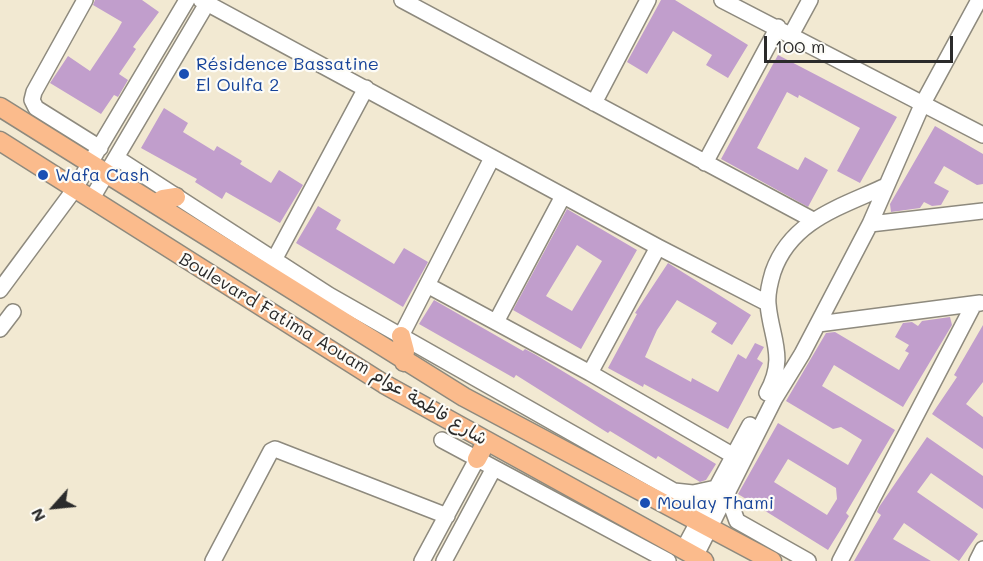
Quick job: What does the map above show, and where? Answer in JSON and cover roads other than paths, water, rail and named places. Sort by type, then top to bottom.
[{"type":"main road","points":[[0,107],[95,155]]},
{"type":"main road","name":"Boulevard Fatima Aouam شارع فاطمة عوام","points":[[0,141],[74,190],[384,384],[692,557]]},
{"type":"main road","name":"Boulevard Fatima Aouam شارع فاطمة عوام","points":[[95,155],[112,166],[155,204],[464,398],[772,561]]},
{"type":"main road","points":[[155,204],[163,199],[176,196]]},
{"type":"main road","points":[[401,336],[405,351],[404,362]]},
{"type":"main road","points":[[477,459],[486,442]]},
{"type":"street","points":[[85,0],[34,92],[32,100],[36,108],[95,155]]},
{"type":"street","points":[[0,290],[74,190],[187,0]]},
{"type":"street","points":[[402,0],[813,220]]},
{"type":"street","points":[[594,103],[648,0]]},
{"type":"street","points":[[722,0],[983,135]]},
{"type":"street","points":[[705,163],[785,31],[810,0]]},
{"type":"street","points":[[90,200],[112,166],[205,1],[492,158],[767,303]]},
{"type":"street","points":[[692,557],[705,524],[722,491],[818,324],[870,224],[922,105],[976,1]]},
{"type":"street","points":[[274,260],[366,88]]},
{"type":"street","points":[[401,336],[492,158]]},
{"type":"street","points":[[112,166],[176,196],[274,260],[401,336],[674,491],[693,493],[722,491]]},
{"type":"street","points":[[808,561],[738,521],[722,491],[734,456],[776,373],[777,352],[767,303],[770,282],[777,261],[796,232],[813,220],[886,186]]},
{"type":"street","points":[[496,322],[563,196]]},
{"type":"street","points":[[870,224],[983,211]]},
{"type":"street","points":[[590,372],[658,247]]},
{"type":"street","points":[[427,285],[590,372],[734,456]]},
{"type":"street","points":[[818,324],[979,303]]},
{"type":"street","points":[[840,561],[979,303]]},
{"type":"street","points":[[0,329],[13,312]]},
{"type":"street","points":[[442,440],[668,561]]},
{"type":"street","points":[[213,561],[271,451],[275,449],[447,516]]},
{"type":"street","points":[[422,561],[477,459]]},
{"type":"street","points":[[444,561],[494,468]]},
{"type":"street","points":[[977,561],[983,549]]},
{"type":"place","name":"Résidence Bassatine El Oulfa 2","points":[[184,74]]},
{"type":"place","name":"Wafa Cash","points":[[43,175]]},
{"type":"place","name":"Moulay Thami","points":[[645,503]]}]
